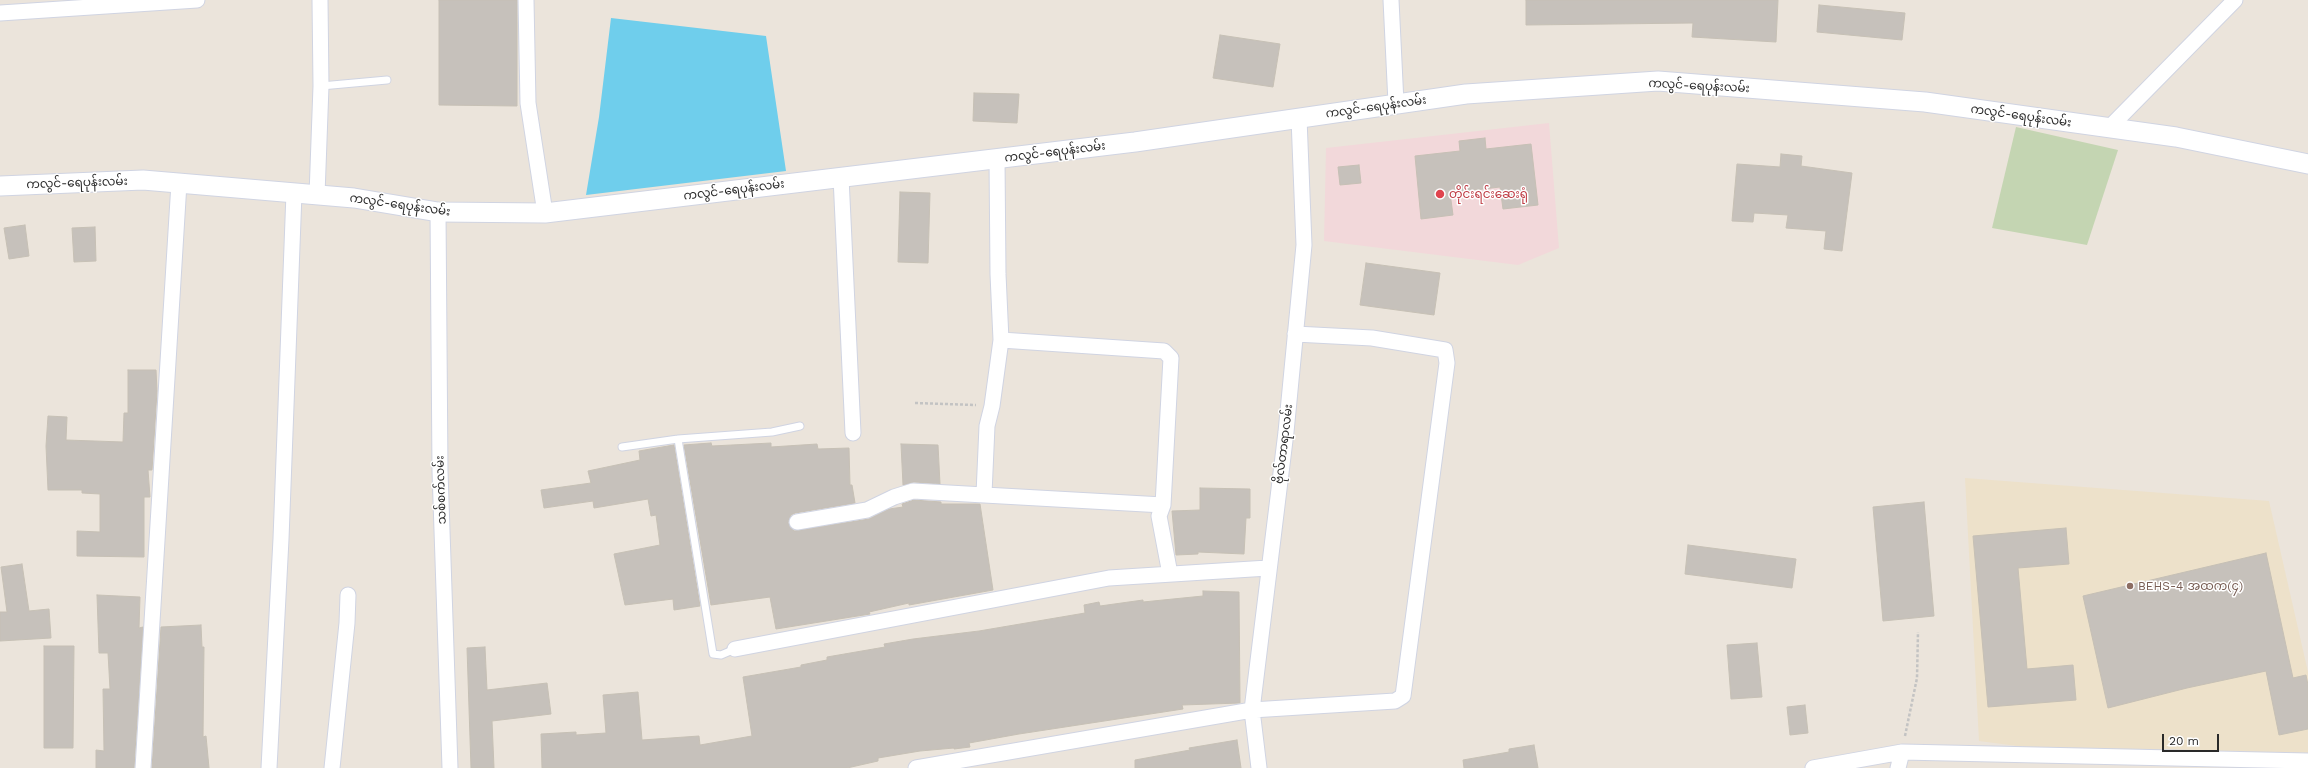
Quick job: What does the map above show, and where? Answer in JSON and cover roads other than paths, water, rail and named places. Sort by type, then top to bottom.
[{"type":"street","points":[[0,13],[197,0]]},
{"type":"street","points":[[317,195],[321,86],[320,0]]},
{"type":"street","points":[[526,0],[528,103],[545,213]]},
{"type":"street","points":[[1392,0],[1396,103]]},
{"type":"street","points":[[2109,128],[2235,0]]},
{"type":"street","name":"ကလွင်-ရေပုန်းလမ်း","points":[[0,186],[143,180],[354,198],[438,212],[545,213],[1135,142],[1466,94],[1658,81],[1925,102],[2176,137],[2308,164]]},
{"type":"street","name":"ဗိုလ်တာရာလမ်း","points":[[1259,768],[1252,710],[1268,568],[1286,432],[1304,245],[1299,118]]},
{"type":"street","points":[[984,494],[987,426],[992,406],[1001,340],[997,159]]},
{"type":"street","points":[[841,178],[853,433]]},
{"type":"street","points":[[143,768],[179,183]]},
{"type":"street","points":[[269,768],[282,524],[294,193]]},
{"type":"street","name":"သစ်စက်လမ်း","points":[[438,212],[440,471],[450,768]]},
{"type":"street","points":[[916,768],[1252,710],[1395,701],[1404,696],[1447,363],[1445,350],[1372,338],[1295,334]]},
{"type":"street","points":[[1001,340],[1164,351],[1171,358],[1163,504],[1159,516],[1170,574]]},
{"type":"street","points":[[797,522],[867,510],[894,497],[913,491],[1163,504]]},
{"type":"street","points":[[735,649],[1109,578],[1268,568]]},
{"type":"street","points":[[332,768],[347,624],[348,595]]},
{"type":"street","points":[[1898,768],[1902,752]]},
{"type":"street","points":[[1813,768],[1902,752],[2042,761],[2308,761]]},
{"type":"lane","points":[[321,86],[387,80]]},
{"type":"lane","points":[[622,447],[678,439],[772,432],[800,426]]},
{"type":"lane","points":[[678,439],[712,654],[721,655],[735,649]]},
{"type":"water","points":[[611,18],[766,36],[786,171],[586,195],[599,117]]},
{"type":"place","name":"တိုင်းရင်းဆေးရုံ","points":[[1440,194]]},
{"type":"place","name":"BEHS-4 အထက(၄)","points":[[2130,586]]}]
